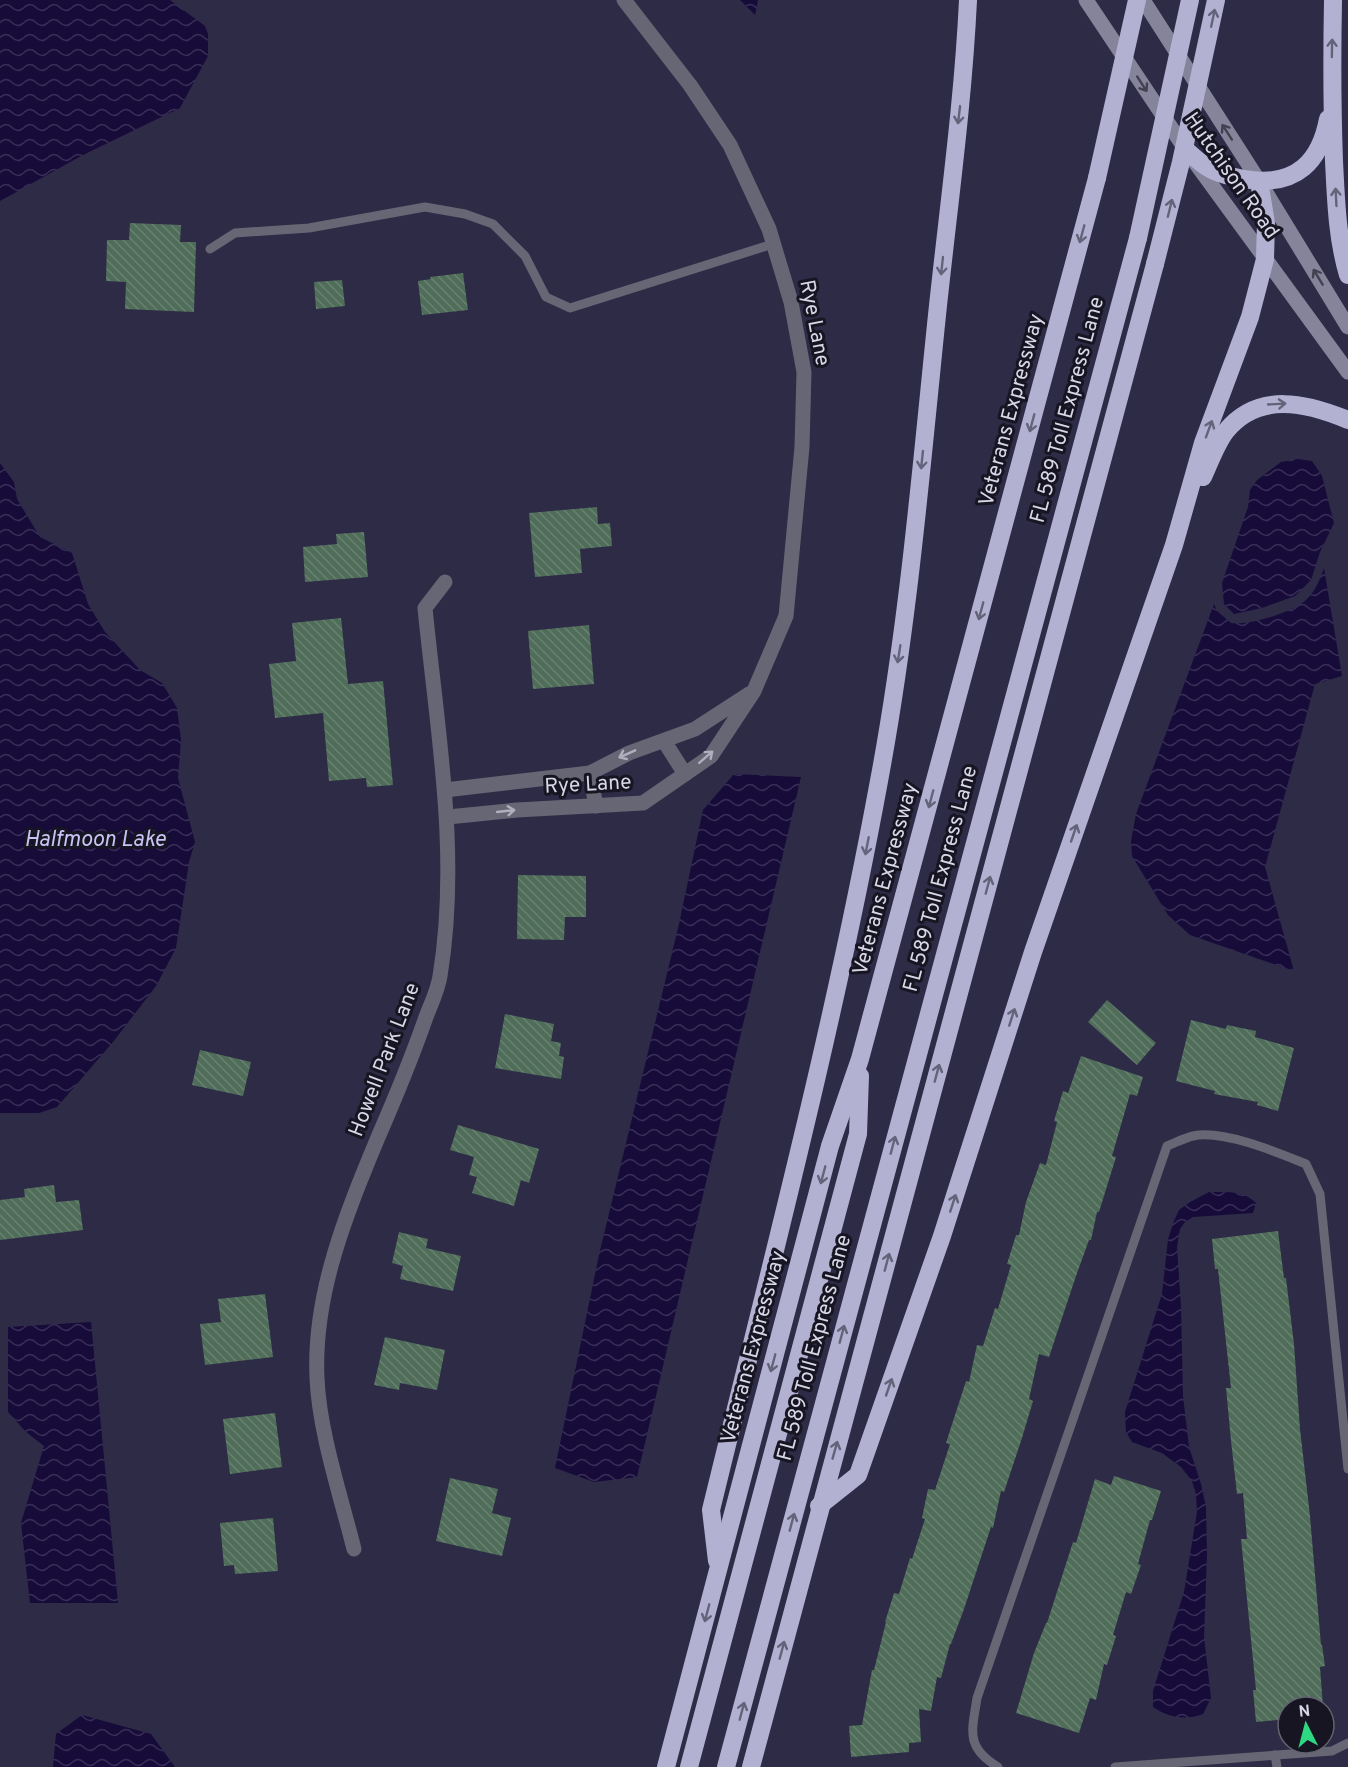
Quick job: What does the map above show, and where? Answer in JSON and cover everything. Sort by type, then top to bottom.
[{"type":"highway","points":[[966,57],[968,0]]},
{"type":"highway","points":[[718,1572],[711,1510],[815,1083],[857,895],[880,777],[901,644],[917,514],[948,208],[966,57],[977,0]]},
{"type":"highway","name":"Veterans Expressway","points":[[666,1767],[830,1146],[860,1059],[1098,178],[1137,0]]},
{"type":"highway","name":"FL 589 Toll Express Lane","points":[[726,1767],[1138,238],[1190,0]]},
{"type":"highway","points":[[751,1767],[819,1506],[1155,264],[1181,162],[1216,0]]},
{"type":"highway","points":[[1333,0],[1331,96],[1336,208],[1342,254],[1348,275]]},
{"type":"highway","points":[[1186,150],[1210,169],[1233,178],[1259,181],[1283,180],[1298,173],[1313,159],[1326,128],[1331,96]]},
{"type":"highway","points":[[819,1506],[858,1475],[942,1236],[1033,952],[1174,545],[1203,443],[1250,317],[1265,260],[1266,224],[1259,181]]},
{"type":"highway","points":[[1174,545],[1217,447],[1227,430],[1246,414],[1267,405],[1293,403],[1348,420]]},
{"type":"highway","name":"FL 589 Toll Express Lane","points":[[689,1767],[858,1134],[860,1059]]},
{"type":"street","name":"Rye Lane","points":[[448,817],[517,810],[643,803],[711,756],[754,691],[786,616],[802,447],[804,372],[791,302],[769,229],[730,146],[690,85],[624,0]]},
{"type":"street","name":"Hutchison Road","points":[[1086,0],[1186,150],[1348,372]]},
{"type":"street","name":"Hutchison Road","points":[[1143,0],[1259,181],[1348,327]]},
{"type":"street","name":"Howell Park Lane","points":[[354,1549],[325,1432],[317,1379],[318,1325],[333,1256],[365,1169],[410,1062],[440,978],[449,874],[448,817],[425,608],[445,582]]},
{"type":"street","name":"Rye Lane","points":[[445,790],[590,773],[629,753],[695,729],[754,691]]},
{"type":"street","points":[[664,741],[685,774]]},
{"type":"street","points":[[590,773],[596,806]]},
{"type":"lane","points":[[210,249],[235,233],[309,228],[425,207],[436,208],[465,213],[493,224],[525,256],[546,297],[570,308],[773,244]]},
{"type":"lane","points":[[999,1767],[985,1759],[971,1735],[977,1698],[1167,1146],[1193,1136],[1213,1135],[1271,1149],[1306,1164],[1320,1194],[1348,1469]]},
{"type":"lane","points":[[1115,1767],[1332,1751],[1348,1743]]},
{"type":"lane","points":[[1275,1755],[1276,1767]]},
{"type":"water","points":[[0,0],[170,0],[205,26],[208,34],[208,56],[180,108],[83,155],[0,201]]},
{"type":"water","points":[[740,0],[758,0],[755,15]]},
{"type":"water","points":[[1298,459],[1312,461],[1322,476],[1334,523],[1320,552],[1311,580],[1295,596],[1262,608],[1234,614],[1224,604],[1222,583],[1248,507],[1250,490],[1257,480],[1281,462]]},
{"type":"water","name":"Halfmoon Lake","points":[[0,463],[14,482],[17,499],[40,537],[72,553],[88,604],[105,632],[140,670],[162,683],[177,708],[181,740],[178,778],[195,842],[189,862],[176,948],[156,986],[113,1042],[57,1107],[39,1113],[0,1113]]},
{"type":"water","points":[[1324,568],[1342,676],[1315,684],[1265,867],[1294,971],[1190,935],[1168,915],[1132,856],[1131,841],[1136,814],[1214,604],[1217,611],[1231,623],[1247,623],[1277,615],[1295,608],[1309,597],[1316,588]]},
{"type":"water","points":[[734,774],[801,777],[637,1477],[594,1482],[555,1468],[599,1255],[679,924],[703,810]]},
{"type":"water","points":[[1209,1192],[1240,1194],[1256,1203],[1253,1213],[1193,1217],[1180,1229],[1177,1247],[1183,1396],[1189,1447],[1206,1507],[1204,1637],[1211,1698],[1203,1714],[1183,1717],[1165,1713],[1153,1707],[1153,1691],[1184,1592],[1197,1512],[1196,1494],[1192,1481],[1181,1467],[1162,1453],[1132,1442],[1126,1432],[1125,1412],[1162,1294],[1168,1239],[1174,1221],[1179,1210]]},
{"type":"water","points":[[91,1322],[118,1603],[30,1603],[21,1523],[44,1446],[26,1432],[8,1412],[8,1327]]},
{"type":"water","points":[[82,1715],[151,1734],[175,1767],[53,1767],[56,1734]]},
{"type":"building","points":[[130,223],[181,225],[180,242],[196,242],[194,312],[125,309],[126,282],[106,281],[107,240],[129,240]]},
{"type":"building","points":[[463,273],[468,310],[422,315],[418,281],[431,279],[430,277]]},
{"type":"building","points":[[342,280],[345,306],[316,309],[314,282]]},
{"type":"building","points":[[597,507],[598,524],[610,523],[612,546],[580,549],[582,573],[535,577],[529,513]]},
{"type":"building","points":[[364,532],[368,577],[305,582],[303,547],[337,544],[336,534]]},
{"type":"building","points":[[341,618],[348,684],[383,681],[393,785],[367,787],[366,778],[329,781],[323,713],[275,718],[269,664],[296,661],[292,623]]},
{"type":"building","points":[[589,625],[594,684],[533,689],[528,631]]},
{"type":"building","points":[[518,875],[586,876],[586,917],[565,917],[564,940],[517,939]]},
{"type":"building","points":[[1107,1000],[1156,1043],[1137,1065],[1088,1022]]},
{"type":"building","points":[[505,1014],[554,1024],[551,1041],[561,1043],[559,1056],[564,1057],[561,1079],[495,1068]]},
{"type":"building","points":[[1191,1020],[1226,1029],[1227,1025],[1256,1031],[1255,1037],[1294,1048],[1278,1111],[1257,1105],[1258,1102],[1214,1094],[1215,1091],[1176,1081]]},
{"type":"building","points":[[200,1050],[251,1062],[243,1096],[192,1085]]},
{"type":"building","points":[[1081,1056],[1143,1077],[1137,1096],[1130,1094],[1112,1156],[1116,1157],[1099,1212],[1097,1212],[1091,1240],[1089,1240],[1076,1276],[1049,1357],[1039,1354],[1029,1399],[1033,1401],[1004,1492],[1001,1491],[993,1528],[991,1527],[950,1644],[941,1678],[937,1677],[931,1711],[919,1709],[921,1742],[909,1743],[909,1752],[851,1757],[849,1726],[862,1725],[872,1670],[874,1670],[885,1622],[894,1593],[899,1594],[925,1519],[922,1518],[928,1489],[935,1490],[950,1444],[946,1443],[966,1381],[969,1382],[977,1345],[983,1346],[995,1308],[998,1309],[1011,1265],[1007,1264],[1016,1235],[1019,1235],[1026,1202],[1040,1163],[1046,1165],[1057,1122],[1054,1121],[1063,1091],[1068,1093]]},
{"type":"building","points":[[458,1125],[539,1149],[529,1183],[521,1180],[514,1206],[472,1193],[477,1177],[469,1175],[474,1157],[450,1150]]},
{"type":"building","points":[[54,1185],[56,1202],[79,1200],[83,1230],[0,1240],[0,1200],[25,1197],[24,1189]]},
{"type":"building","points":[[1278,1231],[1284,1278],[1286,1278],[1321,1645],[1325,1666],[1320,1667],[1322,1695],[1276,1695],[1276,1720],[1256,1722],[1253,1690],[1256,1690],[1241,1539],[1247,1539],[1243,1493],[1237,1494],[1226,1388],[1231,1388],[1218,1269],[1215,1269],[1212,1239]]},
{"type":"building","points":[[399,1232],[428,1239],[426,1248],[461,1256],[453,1291],[400,1279],[403,1266],[392,1263]]},
{"type":"building","points":[[265,1294],[273,1357],[205,1365],[200,1324],[221,1322],[218,1299]]},
{"type":"building","points":[[385,1337],[445,1350],[437,1390],[400,1383],[399,1390],[374,1385]]},
{"type":"building","points":[[275,1413],[282,1467],[230,1474],[223,1419]]},
{"type":"building","points":[[1114,1476],[1161,1491],[1152,1520],[1150,1520],[1138,1564],[1141,1565],[1131,1594],[1126,1592],[1113,1635],[1116,1636],[1107,1665],[1104,1664],[1096,1700],[1090,1698],[1079,1733],[1016,1713],[1034,1653],[1047,1623],[1073,1542],[1076,1543],[1095,1479],[1111,1485]]},
{"type":"building","points":[[450,1478],[498,1489],[492,1513],[511,1518],[502,1556],[436,1541]]},
{"type":"building","points":[[273,1518],[278,1571],[235,1574],[234,1565],[224,1566],[220,1523]]}]
